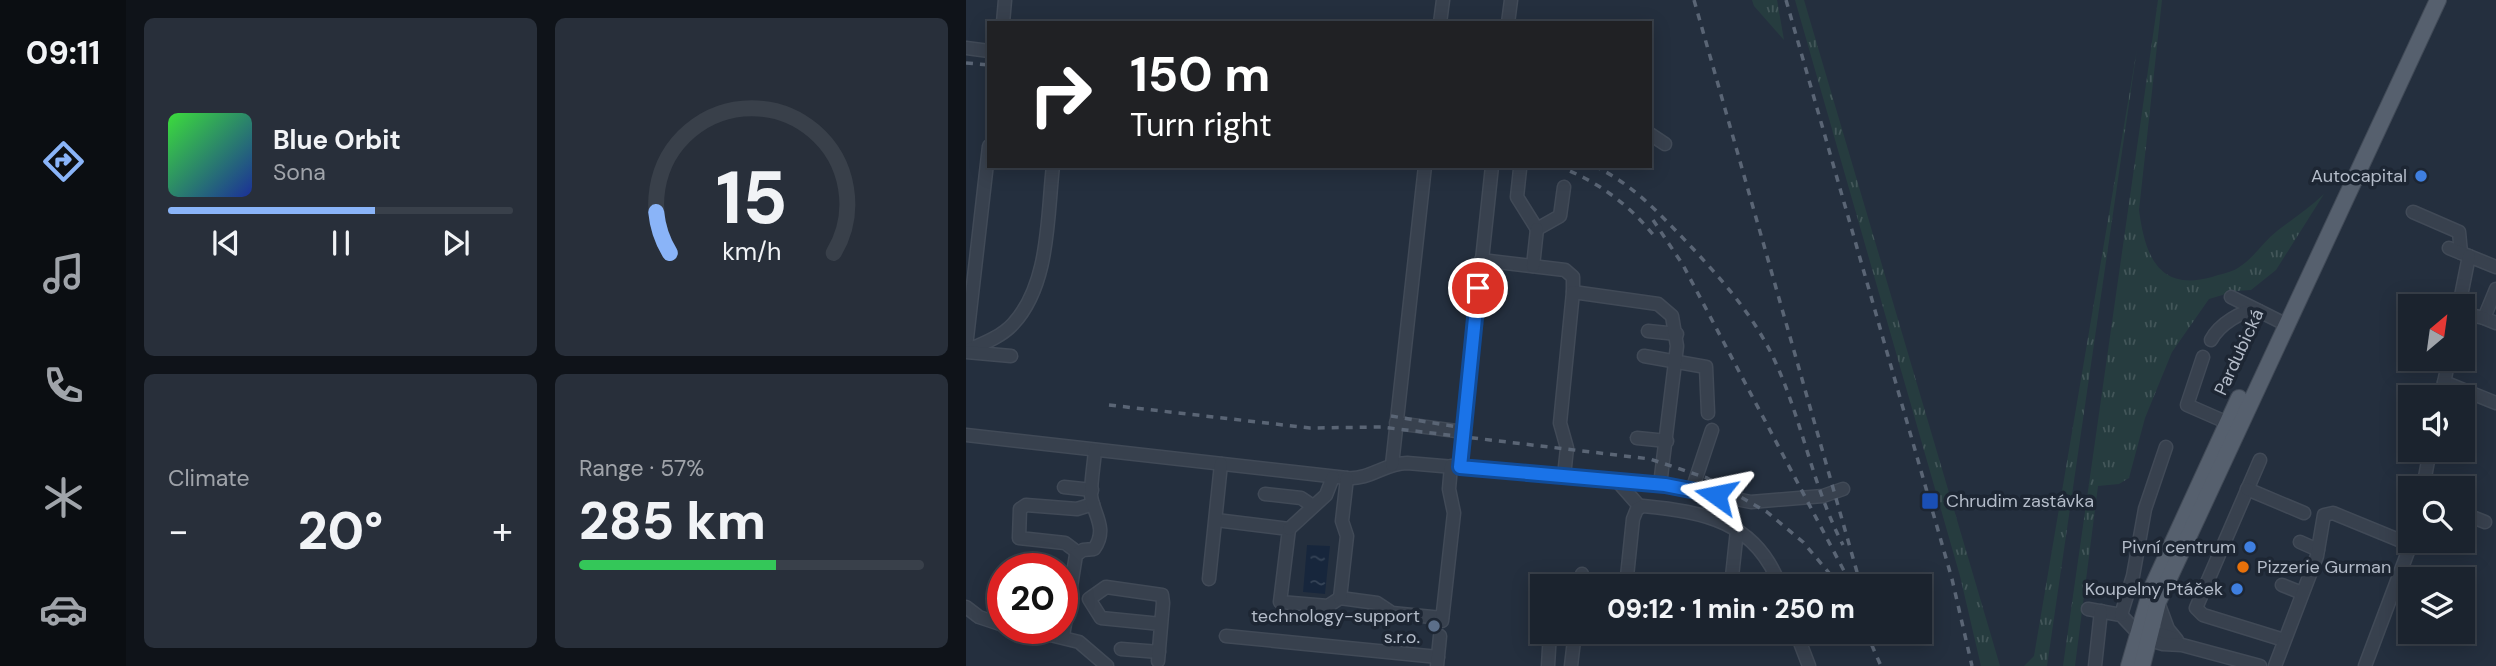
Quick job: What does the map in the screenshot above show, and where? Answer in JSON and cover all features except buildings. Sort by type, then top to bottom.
[{"type":"main road","points":[[2406,65],[2438,0]]},
{"type":"main road","name":"Pardubická","points":[[2280,322],[2387,111],[2406,65]]},
{"type":"main road","name":"Pardubická","points":[[2143,634],[2232,426],[2280,322],[2406,65]]},
{"type":"main road","name":"Pardubická","points":[[2138,666],[2143,634],[2164,560],[2232,426]]},
{"type":"street","points":[[1003,21],[1005,0]]},
{"type":"street","points":[[1440,21],[1443,0]]},
{"type":"street","points":[[1508,21],[1511,0]]},
{"type":"street","points":[[966,48],[987,51]]},
{"type":"street","points":[[1652,135],[1665,144]]},
{"type":"street","points":[[966,350],[987,164]]},
{"type":"street","points":[[966,350],[998,336],[1014,324],[1036,282],[1042,259],[1053,168]]},
{"type":"street","points":[[1392,465],[1425,168]]},
{"type":"street","points":[[1333,477],[1328,492],[1289,528],[1280,602],[1328,606],[1339,598],[1377,603],[1392,613],[1442,619],[1454,513],[1449,489],[1464,432],[1492,168]]},
{"type":"street","points":[[1520,169],[1517,197],[1537,229],[1533,266]]},
{"type":"street","points":[[1537,229],[1560,216],[1564,187]]},
{"type":"street","points":[[2413,212],[2457,230],[2462,237],[2459,253],[2459,294]]},
{"type":"street","points":[[2459,253],[2495,266]]},
{"type":"street","points":[[1481,260],[1568,271],[1574,279],[1560,424],[1567,448],[1564,476]]},
{"type":"street","points":[[2490,321],[2496,289]]},
{"type":"street","points":[[1573,292],[1658,304],[1672,316],[1677,334],[1660,485]]},
{"type":"street","points":[[2231,297],[2280,322]]},
{"type":"street","points":[[2211,340],[2219,327],[2244,313],[2259,311]]},
{"type":"street","points":[[1648,331],[1677,334]]},
{"type":"street","points":[[966,350],[1011,356]]},
{"type":"street","points":[[1644,356],[1706,367],[1707,413]]},
{"type":"street","points":[[2203,357],[2187,405],[2232,426]]},
{"type":"street","points":[[2443,385],[2446,371]]},
{"type":"street","points":[[2444,382],[2496,403]]},
{"type":"street","points":[[1396,423],[1464,432]]},
{"type":"street","points":[[1692,490],[1712,430]]},
{"type":"street","points":[[966,435],[1347,478],[1366,478],[1392,465],[1407,463],[1660,485],[1751,502],[1823,496],[1843,489]]},
{"type":"street","points":[[1637,438],[1667,441]]},
{"type":"street","points":[[2121,615],[2133,576],[2145,509],[2166,447]]},
{"type":"street","points":[[1093,504],[1080,509],[1026,505],[1020,509],[1019,538],[1067,543],[1077,552],[1097,547],[1100,520],[1093,504],[1092,489],[1095,450]]},
{"type":"street","points":[[2260,460],[2196,608],[2203,615],[2284,640]]},
{"type":"street","points":[[1209,579],[1221,464]]},
{"type":"street","points":[[1339,598],[1347,536],[1342,521],[1347,478]]},
{"type":"street","points":[[1619,483],[1640,507],[1718,518],[1737,530],[1767,559],[1774,574]]},
{"type":"street","points":[[1064,487],[1092,489]]},
{"type":"street","points":[[2247,489],[2304,513]]},
{"type":"street","points":[[1265,494],[1301,498],[1313,506]]},
{"type":"street","points":[[1627,574],[1633,519],[1640,507]]},
{"type":"street","points":[[2275,666],[2318,550],[2323,518],[2330,512],[2398,538]]},
{"type":"street","points":[[2475,518],[2485,522]]},
{"type":"street","points":[[1216,520],[1289,528]]},
{"type":"street","points":[[1732,574],[1737,530]]},
{"type":"street","points":[[2300,542],[2318,550]]},
{"type":"street","points":[[2365,666],[2408,553]]},
{"type":"street","points":[[2282,585],[2302,593]]},
{"type":"street","points":[[1078,598],[1088,599],[1106,587],[1157,592],[1163,597],[1158,657],[1121,649]]},
{"type":"street","points":[[1088,599],[1101,618],[1161,624]]},
{"type":"street","points":[[2158,602],[2175,643]]},
{"type":"street","points":[[966,607],[987,620]]},
{"type":"street","points":[[2095,666],[2095,610],[2121,615],[2143,634],[2157,633],[2175,643],[2260,666]]},
{"type":"street","points":[[1226,636],[1437,661],[1440,636]]},
{"type":"street","points":[[1078,643],[1088,648],[1107,666]]},
{"type":"street","points":[[2138,666],[2161,648],[2175,643]]},
{"type":"street","points":[[1548,666],[1549,644]]},
{"type":"street","points":[[1571,666],[1574,644]]},
{"type":"street","points":[[1801,644],[1809,666]]},
{"type":"green space","points":[[1752,0],[1777,0],[1784,40],[1754,6]]},
{"type":"green space","points":[[1795,0],[1804,0],[2000,666],[1981,666],[1960,576]]},
{"type":"green space","points":[[2158,0],[2162,0],[2139,210],[2145,242],[2157,266],[2179,279],[2194,280],[2235,270],[2249,260],[2277,231],[2324,194],[2276,270],[2251,290],[2236,291],[2209,299],[2172,352],[2145,418],[2129,478],[2119,484],[2098,486],[2075,666],[2063,666]]},
{"type":"green space","points":[[2137,49],[2047,666],[2024,666],[2034,656]]},
{"type":"water","points":[[1307,545],[1330,546],[1325,594],[1303,592]]},
{"type":"railway","points":[[1694,0],[1858,574]]},
{"type":"railway","points":[[1786,0],[1952,579],[1972,666]]},
{"type":"railway","points":[[966,63],[987,65]]},
{"type":"railway","points":[[1562,168],[1611,194],[1655,237]]},
{"type":"railway","points":[[1598,168],[1630,188],[1661,216],[1720,279],[1755,325],[1784,382],[1823,499],[1843,545]]},
{"type":"railway","points":[[1653,220],[1683,265],[1846,574]]},
{"type":"railway","points":[[1109,405],[1310,428],[1381,427],[1650,459],[1707,478],[1767,512],[1803,542],[1830,574]]},
{"type":"railway","points":[[1391,416],[1470,429]]},
{"type":"railway","points":[[1871,644],[1881,666]]},
{"type":"place","name":"Autocapital","points":[[2421,176]]},
{"type":"place","name":"Chrudim zastávka","points":[[1930,501]]},
{"type":"place","name":"Pivní centrum","points":[[2250,547]]},
{"type":"place","name":"Pizzerie Gurman","points":[[2243,567]]},
{"type":"place","name":"Koupelny Ptáček","points":[[2237,589]]},
{"type":"place","name":"technology-support s.r.o.","points":[[1434,626]]},
{"type":"route","points":[[1478,288],[1460,467],[1665,485],[1716,495]]}]
